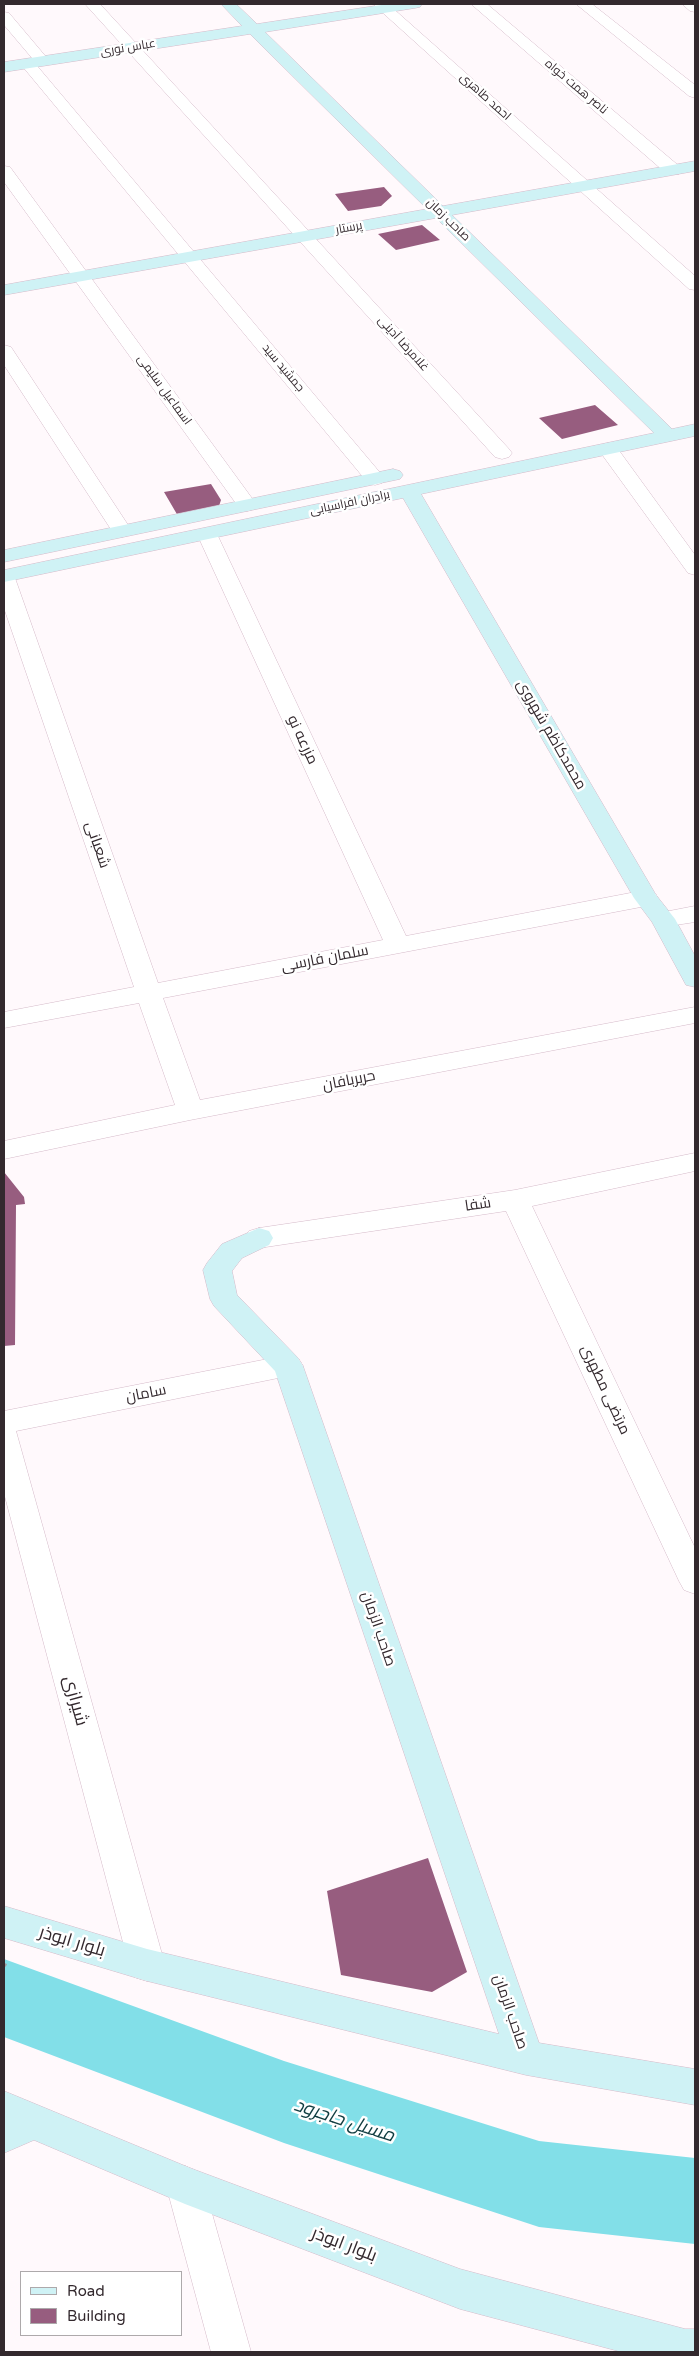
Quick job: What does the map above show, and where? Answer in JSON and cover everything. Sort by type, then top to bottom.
[{"type":"street","name":"غلامرضا آدینی","points":[[92,4],[502,453]]},
{"type":"street","name":"صاحب زمان","points":[[228,4],[668,436]]},
{"type":"street","name":"عباس نوری","points":[[4,67],[253,29],[382,6],[415,4]]},
{"type":"street","name":"ناصر همت خواه","points":[[478,4],[674,170]]},
{"type":"street","points":[[583,4],[695,93]]},
{"type":"street","points":[[689,4],[695,8]]},
{"type":"street","name":"احمد طاهری","points":[[382,6],[695,285]]},
{"type":"street","name":"جمشید سید","points":[[4,16],[35,63],[190,257],[375,478]]},
{"type":"street","name":"پرستار","points":[[4,290],[695,166]]},
{"type":"street","name":"اسماعیل سلیمی","points":[[4,171],[247,504]]},
{"type":"street","points":[[4,351],[122,531]]},
{"type":"street","name":"برادران افراسیابی","points":[[4,556],[695,411]]},
{"type":"street","name":"برادران افراسیابی","points":[[4,577],[695,430]]},
{"type":"street","points":[[608,449],[695,569]]},
{"type":"street","name":"محمدکاظم شهروی","points":[[409,491],[646,898],[663,920],[695,979]]},
{"type":"street","name":"مزرعه نو","points":[[207,534],[398,945]]},
{"type":"street","name":"شعبانی","points":[[4,577],[190,1111]]},
{"type":"street","name":"سلمان فارسی","points":[[4,1020],[646,898]]},
{"type":"street","points":[[663,920],[695,914]]},
{"type":"street","name":"حریربافان","points":[[4,1150],[190,1111],[695,1015]]},
{"type":"street","name":"شفا","points":[[259,1238],[516,1200],[695,1162]]},
{"type":"street","name":"مرتضی مطهری","points":[[516,1200],[695,1581]]},
{"type":"street","name":"صاحب الزمان","points":[[259,1238],[232,1251],[217,1270],[224,1299],[288,1366],[526,2058]]},
{"type":"street","name":"سامان","points":[[4,1422],[288,1366]]},
{"type":"street","name":"شیرازی","points":[[4,1437],[147,1965]]},
{"type":"street","name":"بلوار ابوذر","points":[[4,1922],[147,1965],[526,2058],[695,2087]]},
{"type":"street","name":"بلوار ابوذر","points":[[13,2122],[186,2185],[460,2289],[689,2350]]},
{"type":"street","points":[[186,2185],[231,2352]]},
{"type":"path","points":[[4,1966],[6,1961]]},
{"type":"building","points":[[384,187],[392,196],[381,206],[348,211],[335,194]]},
{"type":"building","points":[[422,225],[440,240],[396,250],[378,234]]},
{"type":"building","points":[[595,405],[618,425],[562,439],[539,418]]},
{"type":"building","points":[[211,484],[221,500],[218,509],[178,516],[164,492]]},
{"type":"building","points":[[4,1172],[24,1197],[25,1204],[16,1205],[15,1345],[4,1346]]},
{"type":"building","points":[[428,1858],[467,1972],[432,1992],[341,1975],[327,1891]]},
{"type":"waterway","name":"مسیل جاجرود","points":[[4,1998],[284,2102],[539,2184],[695,2201]]}]
